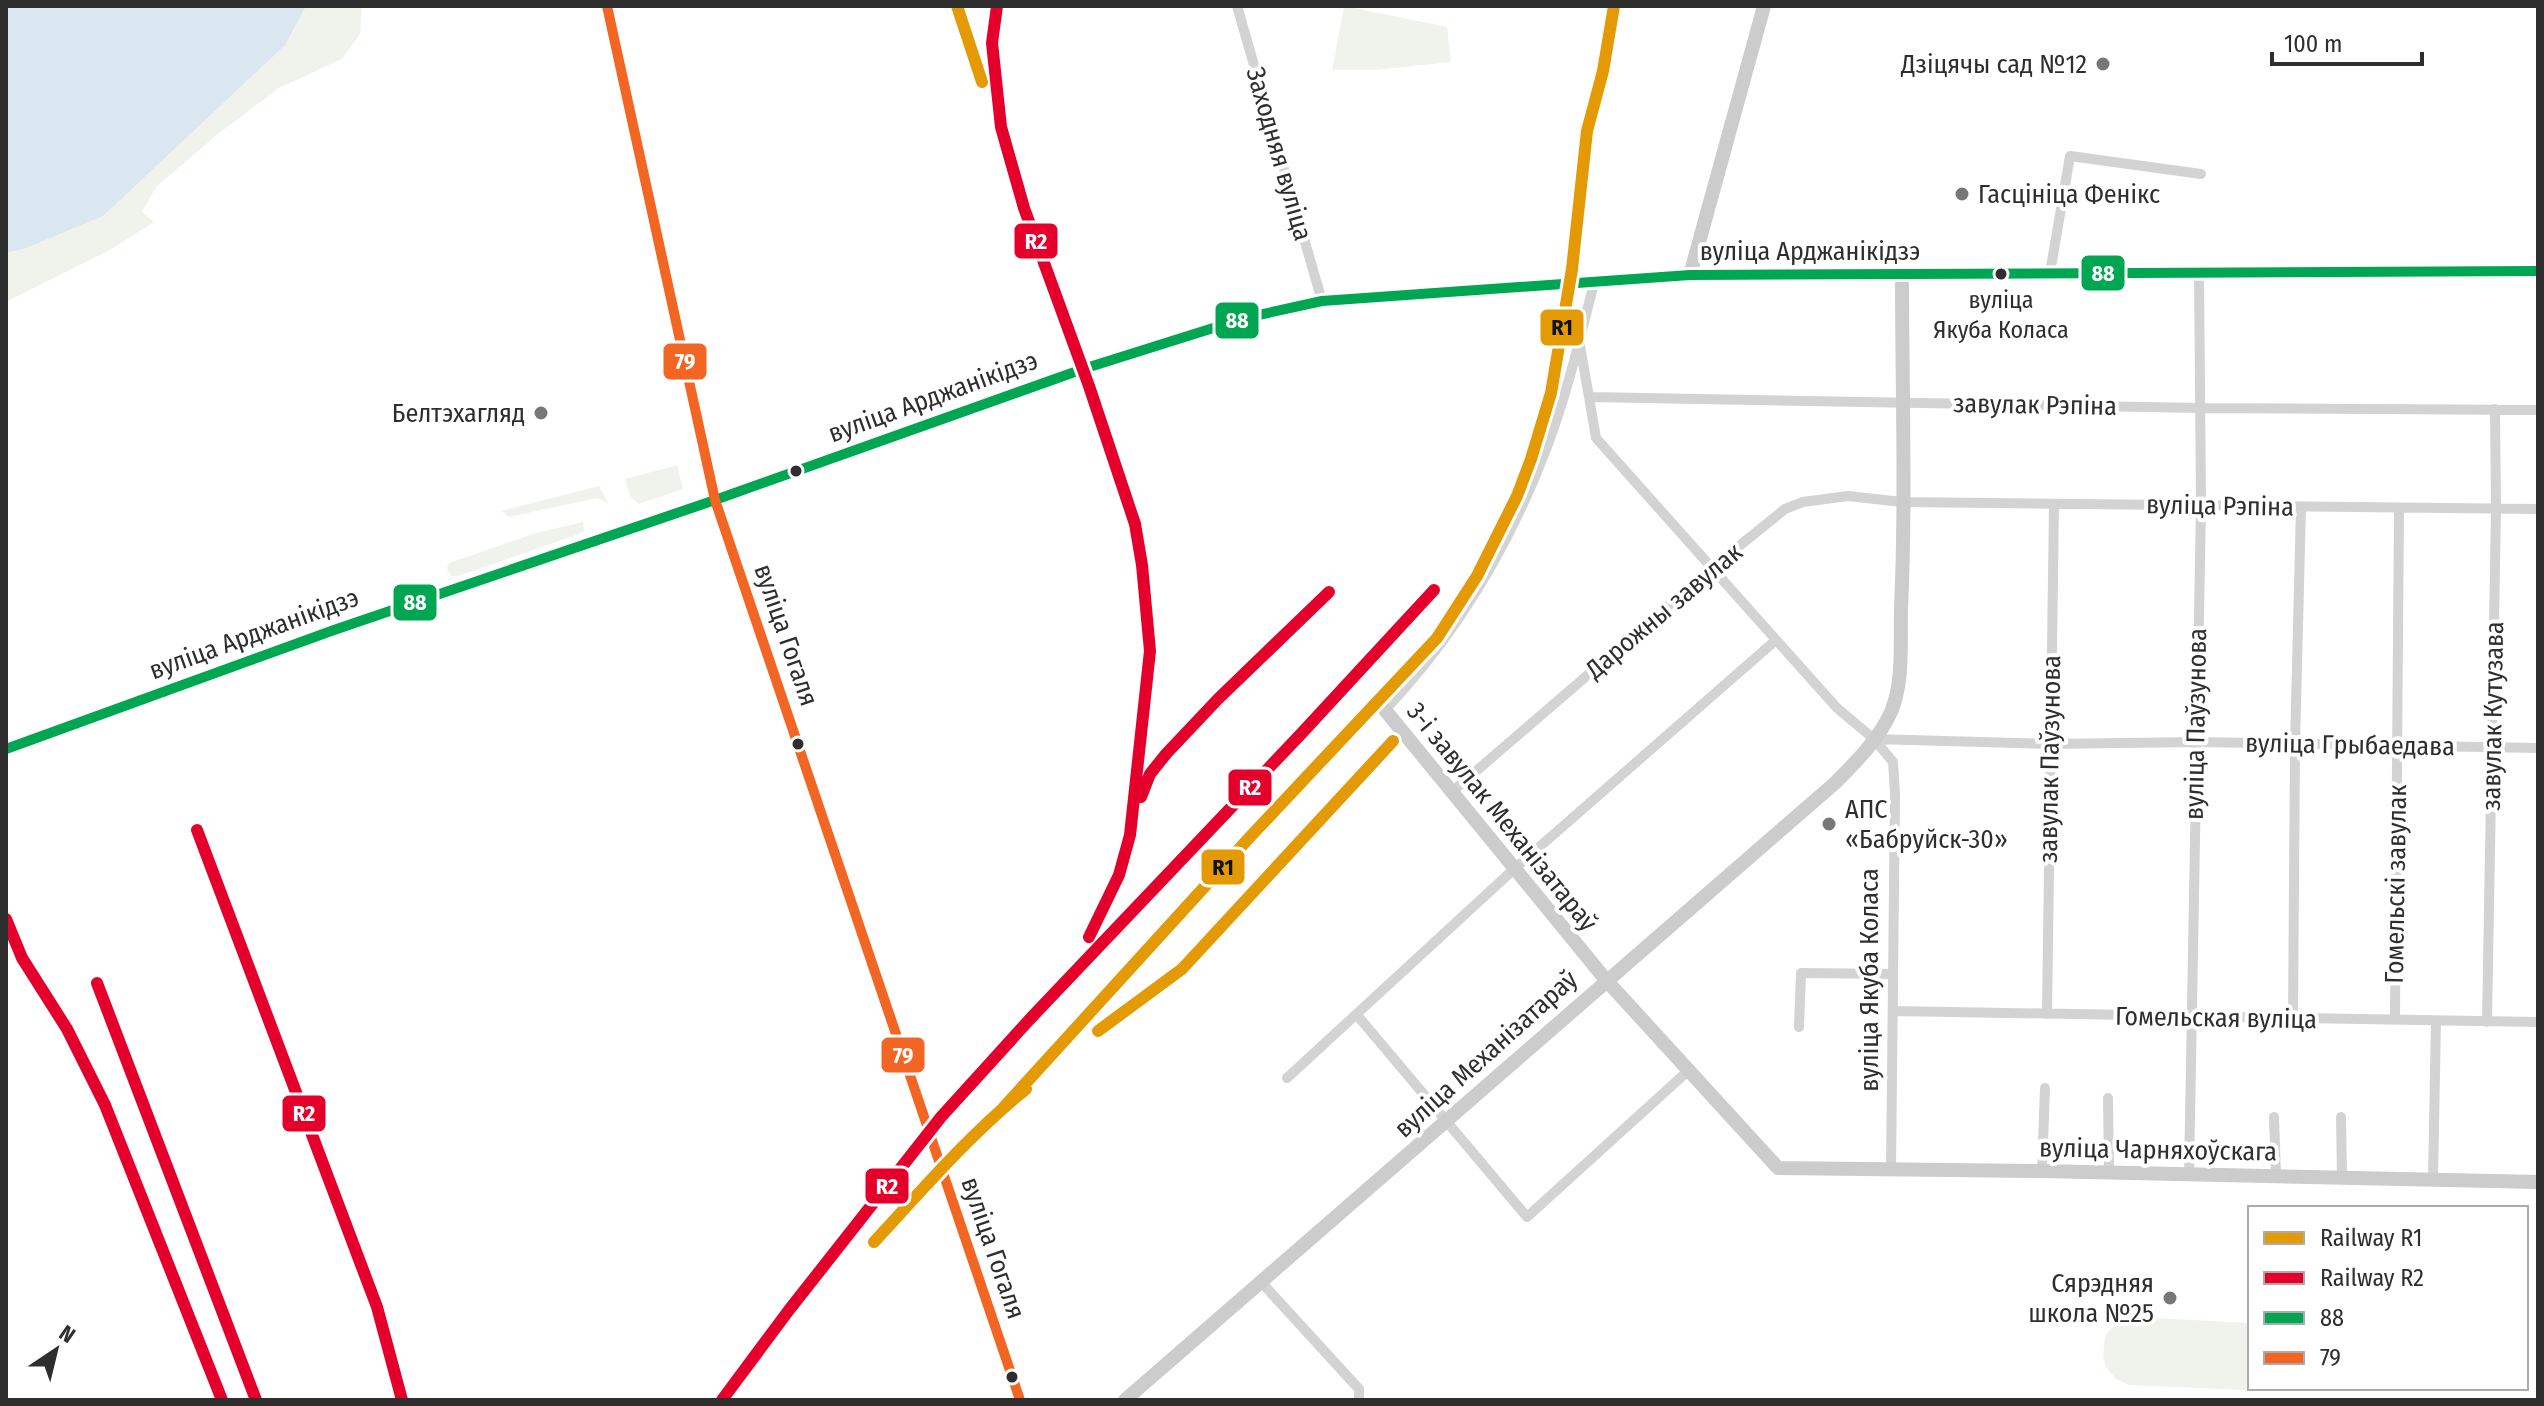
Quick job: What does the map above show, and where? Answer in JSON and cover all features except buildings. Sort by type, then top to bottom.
[{"type":"main road","name":"вуліца Гогаля","points":[[607,6],[715,500],[1020,1400]]},
{"type":"main road","points":[[1690,275],[1764,6]]},
{"type":"main road","name":"вуліца Арджанікідзэ","points":[[6,749],[334,630],[715,500],[1083,369],[1245,318],[1322,301],[1690,275],[2538,271]]},
{"type":"main road","points":[[1874,739],[1891,712],[1898,687],[1902,586],[1902,275]]},
{"type":"main road","name":"3-і завулак Механізатараў","points":[[1385,710],[1606,980],[1778,1168]]},
{"type":"main road","name":"вуліца Механізатараў","points":[[1125,1400],[1835,783],[1874,739]]},
{"type":"main road","name":"вуліца Чарняхоўскага","points":[[1778,1168],[2538,1182]]},
{"type":"street","name":"Заходняя вуліца","points":[[1237,6],[1322,301]]},
{"type":"street","points":[[2050,273],[2070,156],[2201,174]]},
{"type":"street","name":"вуліца Паўзунова","points":[[2189,1175],[2201,505],[2199,272]]},
{"type":"street","name":"3-і завулак Механізатараў","points":[[1385,710],[1444,641],[1482,585],[1534,480],[1547,446],[1594,283]]},
{"type":"street","points":[[1579,340],[1589,397]]},
{"type":"street","name":"завулак Рэпіна","points":[[1589,397],[2201,408],[2538,410]]},
{"type":"street","name":"вуліца Якуба Коласа","points":[[1589,397],[1596,438],[1837,708],[1874,739],[1893,762],[1891,1170]]},
{"type":"street","name":"завулак Кутузава","points":[[2487,1022],[2495,409]]},
{"type":"street","name":"Дарожны завулак","points":[[1453,791],[1713,567],[1785,509],[1803,502],[1848,496],[1902,502]]},
{"type":"street","name":"вуліца Рэпіна","points":[[1902,502],[2538,509]]},
{"type":"street","name":"завулак Паўзунова","points":[[2047,1014],[2054,504]]},
{"type":"street","points":[[2293,1019],[2301,507]]},
{"type":"street","name":"Гомельскі завулак","points":[[2395,1020],[2399,509]]},
{"type":"street","points":[[1287,1078],[1513,870],[1776,640]]},
{"type":"street","name":"вуліца Грыбаедава","points":[[1874,739],[2050,744],[2196,742],[2538,748]]},
{"type":"street","points":[[1799,1027],[1801,973],[1893,974]]},
{"type":"street","name":"Гомельская вуліца","points":[[1894,1011],[2538,1022]]},
{"type":"street","points":[[1357,1015],[1527,1217],[1689,1070]]},
{"type":"street","points":[[2433,1180],[2436,1021]]},
{"type":"street","points":[[2042,1171],[2045,1088]]},
{"type":"street","points":[[2108,1098],[2109,1172]]},
{"type":"street","points":[[2274,1117],[2276,1176]]},
{"type":"street","points":[[2341,1117],[2342,1177]]},
{"type":"street","points":[[1262,1283],[1359,1389],[1359,1400]]},
{"type":"shaded area","points":[[6,6],[362,6],[360,34],[342,59],[279,88],[218,134],[156,187],[142,212],[154,222],[108,251],[6,302]]},
{"type":"shaded area","points":[[6,6],[306,6],[285,45],[103,216],[26,248],[6,253]]},
{"type":"shaded area","points":[[1344,6],[1447,27],[1451,62],[1373,70],[1332,70]]},
{"type":"shaded area","points":[[677,465],[683,489],[639,504],[630,496],[625,479]]},
{"type":"shaded area","points":[[599,486],[608,503],[597,498],[509,517],[501,511]]},
{"type":"shaded area","points":[[583,522],[584,531],[579,534],[458,576],[451,576],[447,568],[449,563],[536,533]]},
{"type":"shaded area","points":[[2136,1317],[2248,1323],[2248,1390],[2129,1385],[2116,1379],[2106,1367],[2103,1356],[2105,1336],[2117,1322]]},
{"type":"rail line","name":"R1","points":[[957,6],[982,82]]},
{"type":"rail line","name":"R2","points":[[997,6],[992,43],[1001,127],[1024,208],[1135,524],[1142,565],[1150,651],[1130,835],[1119,875],[1089,937]]},
{"type":"rail line","name":"R1","points":[[1003,1108],[1249,838],[1437,638],[1477,576],[1517,496],[1551,393],[1572,269],[1587,131],[1603,71],[1614,6]]},
{"type":"rail line","name":"R2","points":[[722,1400],[941,1117],[1434,590]]},
{"type":"rail line","name":"R2","points":[[1141,797],[1150,774],[1166,754],[1329,592]]},
{"type":"rail line","name":"R1","points":[[1098,1031],[1182,969],[1393,741]]},
{"type":"rail line","name":"R2","points":[[197,830],[377,1307],[402,1400]]},
{"type":"rail line","name":"R2","points":[[6,919],[22,958],[67,1029],[105,1105],[222,1400]]},
{"type":"rail line","name":"R2","points":[[97,983],[256,1400]]},
{"type":"rail line","name":"R1","points":[[874,1242],[966,1143],[1026,1089]]},
{"type":"transit line","name":"79","points":[[607,6],[715,500],[1020,1400]]},
{"type":"transit line","name":"88","points":[[6,749],[334,630],[715,500],[1083,369],[1245,318],[1322,301],[1690,275],[2538,271]]},
{"type":"place","name":"Дзіцячы сад №12","points":[[2103,64]]},
{"type":"place","name":"Гасцініца Фенікс","points":[[1962,194]]},
{"type":"place","name":"вуліца Якуба Коласа","points":[[2001,274]]},
{"type":"place","name":"Белтэхагляд","points":[[541,413]]},
{"type":"place","name":"АПС «Бабруйск-30»","points":[[1829,824]]},
{"type":"place","name":"Сярэдняя школа №25","points":[[2170,1298]]}]
